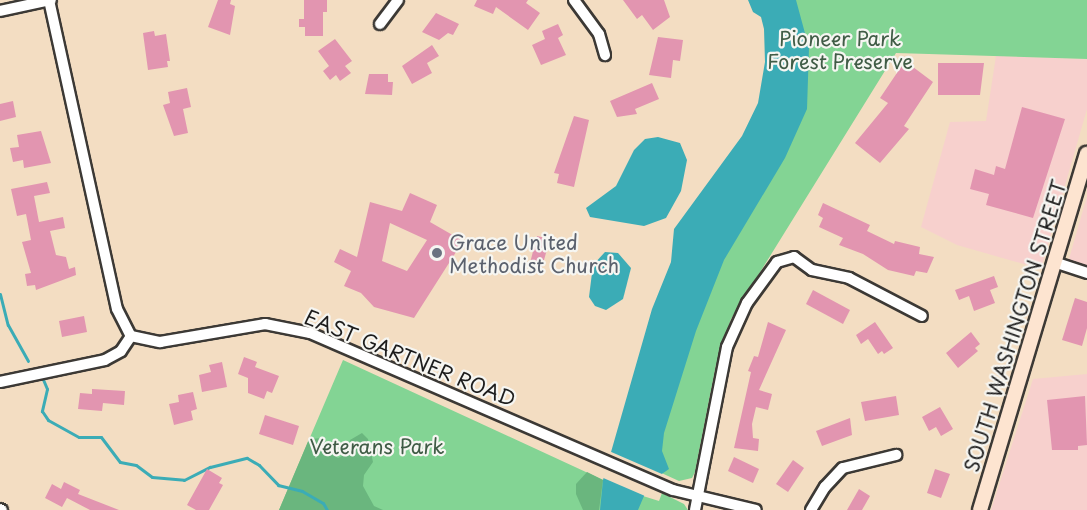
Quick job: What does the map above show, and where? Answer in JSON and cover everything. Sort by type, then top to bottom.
[{"type":"main road","name":"SOUTH WASHINGTON STREET","points":[[980,510],[1057,263],[1087,154]]},
{"type":"street","points":[[0,11],[49,0],[117,309],[131,336],[121,351],[105,360],[0,382]]},
{"type":"street","points":[[380,24],[398,0]]},
{"type":"street","points":[[574,0],[599,34],[605,55]]},
{"type":"street","points":[[695,510],[728,346],[747,303],[777,262],[794,257],[812,270],[849,278],[922,316]]},
{"type":"street","points":[[1057,263],[1087,273]]},
{"type":"street","name":"EAST GARTNER ROAD","points":[[131,336],[160,342],[256,325],[296,329],[327,339],[658,484],[698,497],[756,510]]},
{"type":"street","points":[[811,510],[825,487],[843,468],[896,455]]},
{"type":"shaded area","points":[[996,56],[1087,59],[1087,109],[1041,269],[957,245],[921,227],[950,122],[986,121]]},
{"type":"shaded area","points":[[1087,196],[1087,279],[1065,273]]},
{"type":"shaded area","points":[[1087,374],[1087,510],[991,510],[1033,379]]},
{"type":"green space","name":"Pioneer Park Forest Preserve","points":[[771,0],[1087,0],[1087,59],[896,53],[731,319],[716,365],[695,472],[692,478],[679,481],[633,460],[773,130]]},
{"type":"green space","name":"Veterans Park","points":[[343,360],[627,491],[659,501],[662,493],[684,504],[688,510],[279,510]]},
{"type":"green space","points":[[362,433],[368,439],[373,462],[364,475],[363,486],[374,506],[383,510],[279,510],[309,439],[324,438],[326,450],[338,458],[346,454],[350,440]]},
{"type":"green space","points":[[587,472],[603,480],[599,510],[583,510],[576,494],[576,484]]},
{"type":"water","points":[[748,0],[796,0],[809,48],[807,109],[785,158],[724,260],[696,331],[664,433],[662,451],[669,469],[650,482],[638,510],[600,510],[603,480],[652,309],[671,262],[674,229],[742,136],[758,103],[765,62],[764,29],[761,17],[753,12]]},
{"type":"water","points":[[658,137],[680,143],[687,160],[681,191],[666,218],[644,226],[590,217],[586,208],[616,186],[634,150],[645,139]]},
{"type":"water","points":[[605,252],[618,253],[631,268],[623,299],[606,310],[595,306],[589,297],[593,265]]},
{"type":"pier","points":[[609,451],[662,474],[661,477],[645,496],[601,477]]},
{"type":"building","points":[[218,0],[231,0],[230,4],[235,6],[230,35],[208,27]]},
{"type":"building","points":[[304,0],[327,0],[327,12],[323,12],[323,36],[305,36],[305,27],[299,27],[299,19],[304,19]]},
{"type":"building","points":[[477,0],[528,0],[526,3],[540,13],[528,30],[496,7],[493,14],[474,6]]},
{"type":"building","points":[[623,0],[664,0],[670,17],[653,30],[642,15],[637,19]]},
{"type":"building","points":[[436,13],[459,24],[453,35],[448,33],[439,40],[422,32]]},
{"type":"building","points":[[558,24],[563,35],[558,38],[566,55],[541,65],[532,45],[545,39],[542,31]]},
{"type":"building","points":[[154,31],[155,36],[166,34],[170,61],[167,61],[168,67],[148,70],[143,33]]},
{"type":"building","points":[[658,37],[683,40],[680,61],[673,60],[671,78],[649,75]]},
{"type":"building","points":[[335,39],[352,61],[345,66],[351,73],[340,81],[336,75],[330,80],[323,71],[329,66],[318,51]]},
{"type":"building","points":[[432,45],[439,56],[427,63],[432,73],[412,84],[402,66]]},
{"type":"building","points":[[905,61],[933,82],[904,126],[909,129],[880,163],[855,143],[888,103],[880,98]]},
{"type":"building","points":[[938,63],[984,63],[980,95],[938,95]]},
{"type":"building","points":[[369,74],[388,74],[388,82],[393,82],[392,95],[365,94]]},
{"type":"building","points":[[652,83],[659,99],[635,109],[637,114],[617,117],[610,101]]},
{"type":"building","points":[[187,88],[191,107],[183,109],[188,133],[174,136],[163,105],[170,103],[168,92]]},
{"type":"building","points":[[13,101],[16,117],[0,121],[0,104]]},
{"type":"building","points":[[1022,107],[1065,119],[1033,218],[986,205],[989,194],[970,189],[975,169],[994,175],[996,166],[1005,169]]},
{"type":"building","points":[[574,116],[589,120],[574,187],[557,183],[559,174],[554,173]]},
{"type":"building","points":[[41,131],[51,163],[24,168],[23,160],[13,162],[10,148],[19,147],[17,135]]},
{"type":"building","points":[[47,182],[50,193],[34,196],[39,222],[63,217],[65,228],[50,231],[56,255],[66,257],[69,269],[75,267],[76,275],[36,290],[35,285],[27,286],[25,274],[31,273],[22,242],[31,240],[26,214],[17,216],[11,189]]},
{"type":"building","name":"Grace United Methodist Church","points":[[410,193],[437,205],[430,222],[463,241],[414,318],[374,307],[361,293],[344,286],[351,271],[334,262],[340,249],[357,257],[370,202],[402,211]],"holes":[[[390,223],[427,240],[407,271],[382,261]]]},
{"type":"building","points":[[823,203],[870,225],[867,231],[894,244],[895,241],[920,247],[919,254],[934,257],[927,273],[916,271],[914,276],[888,270],[863,254],[839,245],[843,238],[819,227],[823,218],[818,215]]},
{"type":"building","points":[[537,236],[550,239],[542,267],[530,263]]},
{"type":"building","points":[[994,276],[998,287],[990,290],[995,303],[974,311],[969,296],[959,300],[955,290]]},
{"type":"building","points":[[813,290],[850,310],[843,324],[806,304]]},
{"type":"building","points":[[1075,298],[1087,302],[1087,328],[1082,346],[1062,340]]},
{"type":"building","points":[[84,316],[87,332],[62,337],[59,321]]},
{"type":"building","points":[[768,322],[786,330],[759,390],[772,394],[768,410],[756,407],[752,424],[753,438],[759,439],[758,451],[734,448],[751,372],[748,371],[754,356],[758,357]]},
{"type":"building","points":[[875,322],[893,348],[884,354],[882,351],[878,354],[868,339],[861,344],[856,335]]},
{"type":"building","points":[[971,332],[980,344],[975,348],[978,351],[958,368],[946,353]]},
{"type":"building","points":[[244,357],[257,362],[255,367],[279,376],[272,393],[267,391],[264,399],[248,393],[248,378],[238,374]]},
{"type":"building","points":[[222,362],[227,387],[202,392],[199,375],[211,372],[209,365]]},
{"type":"building","points":[[92,389],[125,391],[124,405],[103,403],[102,411],[78,409],[80,393],[92,394]]},
{"type":"building","points":[[193,392],[197,409],[191,411],[193,420],[174,425],[169,404],[179,402],[178,395]]},
{"type":"building","points":[[896,396],[899,415],[865,421],[861,402]]},
{"type":"building","points":[[1085,396],[1087,445],[1078,446],[1078,450],[1052,450],[1047,400]]},
{"type":"building","points":[[940,407],[953,429],[941,436],[936,427],[929,431],[922,417]]},
{"type":"building","points":[[265,415],[299,426],[293,445],[259,434]]},
{"type":"building","points":[[850,418],[852,435],[822,446],[816,431]]},
{"type":"building","points":[[734,457],[759,469],[753,483],[728,471]]},
{"type":"building","points":[[793,460],[804,468],[788,492],[776,484]]},
{"type":"building","points":[[207,469],[222,478],[219,483],[223,485],[209,510],[196,510],[187,505]]},
{"type":"building","points":[[935,469],[950,474],[941,498],[927,493]]},
{"type":"building","points":[[64,482],[80,490],[78,494],[119,510],[90,510],[67,498],[62,507],[45,498],[52,484],[61,489]]},
{"type":"building","points":[[859,489],[870,496],[862,510],[847,510]]},
{"type":"waterway","points":[[0,294],[8,325],[28,361]]},
{"type":"waterway","points":[[42,377],[47,389],[42,411],[48,420],[79,437],[101,437],[120,462],[136,465],[152,477],[184,480],[210,467],[247,458],[259,465],[278,485],[302,491],[323,503],[327,510]]},
{"type":"place","name":"Grace United Methodist Church","points":[[437,253]]}]
